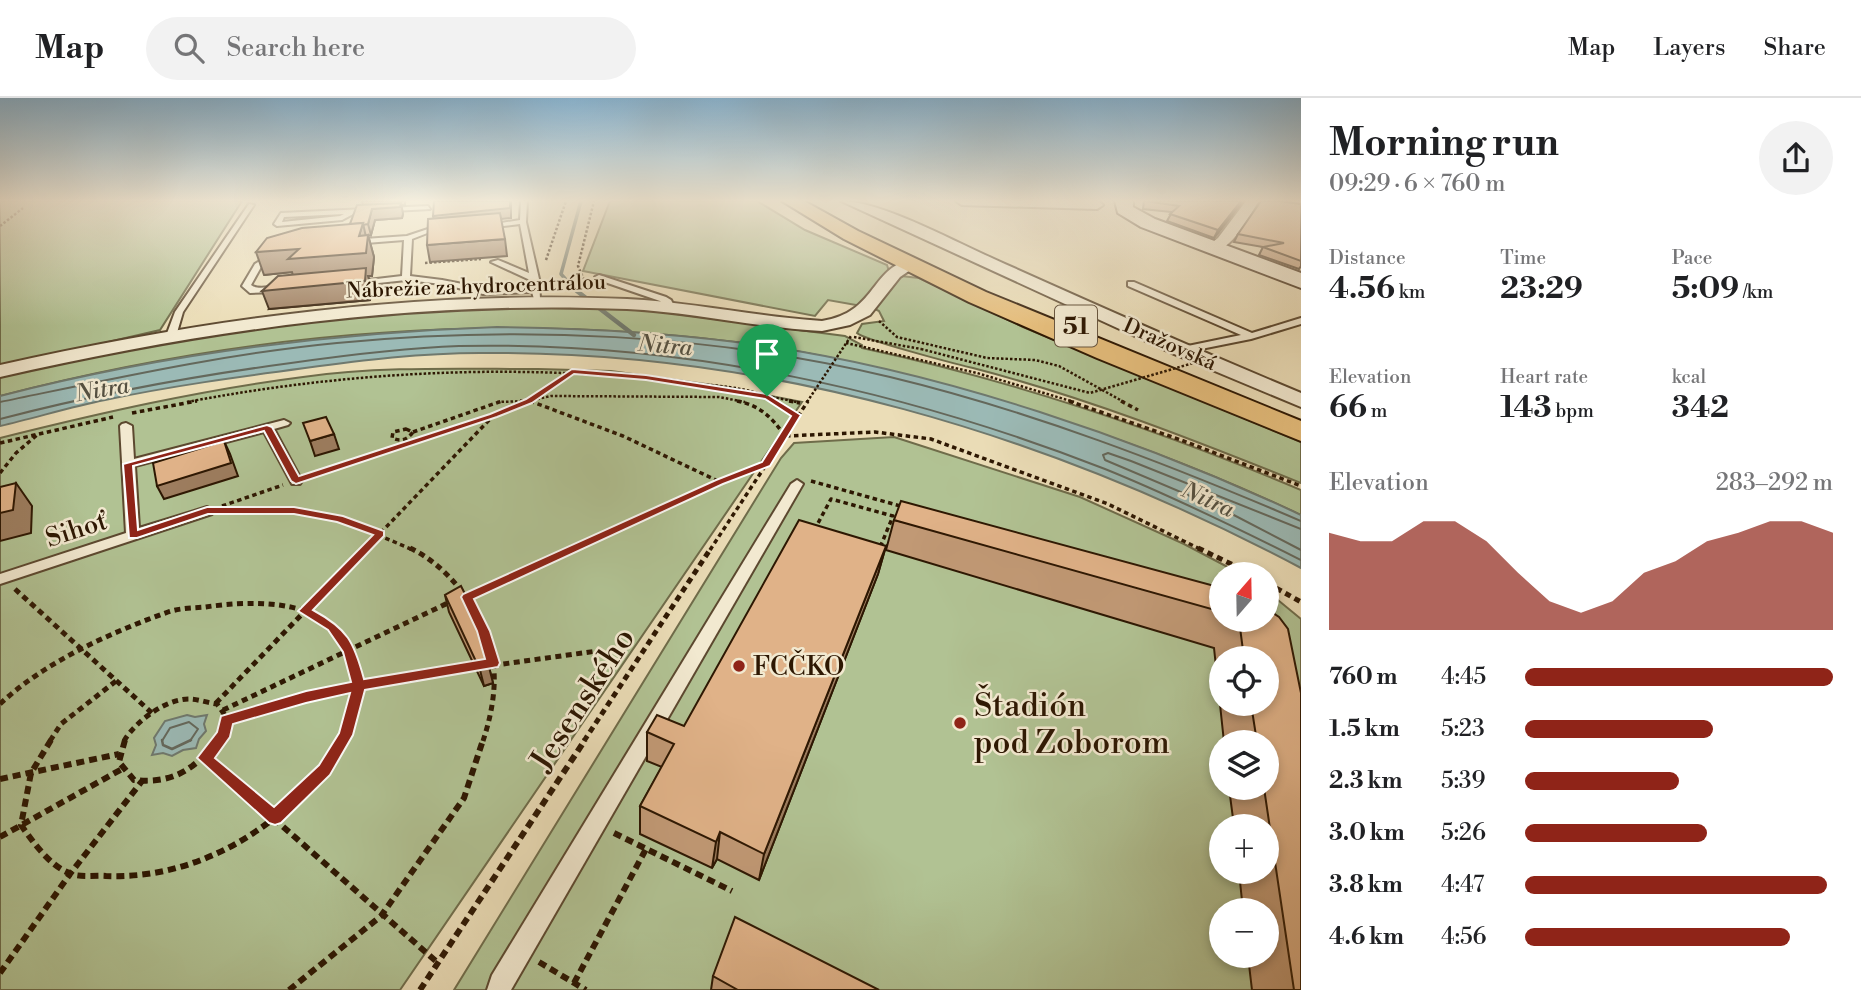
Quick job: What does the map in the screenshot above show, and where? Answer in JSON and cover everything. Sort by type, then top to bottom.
[{"type":"main road","name":"51","points":[[858,243],[901,269],[993,303],[1301,432]]},
{"type":"main road","name":"51","points":[[890,243],[1039,311],[1301,418]]},
{"type":"street","name":"Dražovská","points":[[946,243],[1181,350],[1301,401]]},
{"type":"street","points":[[1201,243],[1301,281]]},
{"type":"street","points":[[1212,248],[1220,243]]},
{"type":"street","points":[[866,310],[901,269]]},
{"type":"street","name":"Nábrežie za hydrocentrálou","points":[[0,371],[171,336],[363,311],[537,296],[564,304],[622,304],[671,308],[822,326],[837,324],[866,310]]},
{"type":"lane","points":[[171,336],[179,312],[226,243]]},
{"type":"lane","points":[[406,278],[408,243]]},
{"type":"lane","points":[[341,285],[406,278],[483,291],[537,296],[527,243]]},
{"type":"lane","points":[[285,251],[258,266],[246,286],[253,291],[290,289]]},
{"type":"lane","points":[[495,262],[535,279]]},
{"type":"lane","points":[[599,277],[663,299],[671,308]]},
{"type":"lane","points":[[1131,284],[1251,336]]},
{"type":"lane","points":[[1181,350],[1251,336],[1301,321]]},
{"type":"lane","points":[[124,419],[133,536]]},
{"type":"lane","points":[[128,464],[284,423]]},
{"type":"lane","points":[[267,427],[296,481]]},
{"type":"lane","points":[[499,990],[499,983],[799,481]]},
{"type":"lane","name":"Sihoť","points":[[1,579],[207,511]]},
{"type":"path","points":[[543,269],[552,243]]},
{"type":"path","points":[[584,243],[578,266],[590,285]]},
{"type":"path","points":[[425,263],[484,259],[495,262]]},
{"type":"path","points":[[866,310],[897,337],[986,358],[1035,360],[1059,366],[1138,410]]},
{"type":"path","points":[[850,336],[867,346]]},
{"type":"path","points":[[850,336],[921,349],[1090,393],[1214,358]]},
{"type":"path","name":"Jesenského","points":[[420,990],[785,436],[801,405],[850,336]]},
{"type":"path","points":[[846,343],[867,346],[1054,395],[1208,449],[1301,486]]},
{"type":"path","points":[[0,443],[239,394],[378,376],[465,372],[572,372],[646,378],[767,396],[801,405]]},
{"type":"path","points":[[529,401],[572,372]]},
{"type":"path","points":[[207,511],[529,401],[551,396],[719,397],[761,409],[771,416],[785,436],[875,432],[931,439],[1108,504],[1227,562]]},
{"type":"path","points":[[767,396],[796,415]]},
{"type":"path","points":[[413,432],[409,438],[403,440],[396,440],[391,436],[402,429],[413,432],[504,400],[529,401],[623,436],[720,482]]},
{"type":"path","points":[[216,703],[494,415]]},
{"type":"path","points":[[0,473],[16,453],[38,434]]},
{"type":"path","points":[[223,710],[424,613],[467,597],[720,482],[766,464]]},
{"type":"path","points":[[799,481],[913,509]]},
{"type":"path","points":[[831,499],[893,516],[871,570],[804,549],[831,499]]},
{"type":"path","points":[[207,511],[294,511],[340,519],[429,557],[467,597],[484,631],[493,663],[491,716],[464,798],[381,916],[289,990]]},
{"type":"path","points":[[1,579],[152,713]]},
{"type":"path","points":[[1279,590],[1301,602]]},
{"type":"path","points":[[0,704],[16,689],[81,649],[171,611],[241,602],[274,603],[305,611],[333,626],[350,651],[359,686],[346,735],[325,770],[275,818],[239,843],[198,863],[136,877],[70,874],[37,848],[21,825],[31,773],[61,724],[116,681]]},
{"type":"path","points":[[226,720],[306,697],[359,686],[493,663],[597,651]]},
{"type":"path","points":[[187,699],[203,699],[216,703],[223,710],[226,720],[221,739],[205,758],[174,776],[142,781],[130,777],[122,769],[120,754],[130,732],[152,713],[187,699]]},
{"type":"path","points":[[0,779],[120,754]]},
{"type":"path","points":[[205,758],[275,818],[381,916],[438,963]]},
{"type":"path","points":[[0,837],[122,769]]},
{"type":"path","points":[[0,974],[70,874],[142,781]]},
{"type":"path","points":[[594,824],[732,891]]},
{"type":"path","points":[[574,983],[646,849]]},
{"type":"path","points":[[519,950],[586,990]]},
{"type":"green space","points":[[0,243],[216,243],[160,330],[0,367]]},
{"type":"green space","points":[[594,243],[835,243],[887,265],[892,281],[901,276],[919,278],[1023,327],[1301,442],[1301,483],[1098,406],[863,336],[857,333],[862,324],[884,321],[879,311],[873,308],[828,300],[815,316],[583,271]]},
{"type":"green space","points":[[525,307],[631,308],[845,336],[862,345],[862,348],[974,375],[1084,408],[1248,468],[1301,490],[1301,515],[1137,446],[968,392],[816,355],[669,335],[573,329],[380,333],[284,342],[189,356],[0,396],[0,374],[208,333],[375,312]]},
{"type":"green space","points":[[538,369],[611,371],[720,386],[802,402],[400,990],[0,990],[0,438],[227,388],[332,373]]},
{"type":"green space","name":"Štadión pod Zoborom","points":[[894,437],[1080,497],[1218,562],[1209,562],[1209,632],[1279,632],[1279,601],[1301,619],[1301,990],[454,990],[781,458],[794,443]]},
{"type":"water","name":"Nitra","points":[[497,327],[632,332],[766,346],[901,373],[970,391],[1107,435],[1174,460],[1301,515],[1301,568],[1205,520],[1106,477],[1006,440],[904,409],[800,384],[694,366],[588,356],[436,354],[349,362],[155,390],[0,426],[0,396],[123,368],[309,340]]},
{"type":"water","points":[[187,715],[207,715],[204,724],[206,731],[196,748],[183,750],[172,756],[163,753],[152,755],[156,745],[154,738],[165,721]]},
{"type":"building","points":[[263,243],[367,243],[366,253],[288,259],[299,249],[256,252]]},
{"type":"building","points":[[427,243],[458,243],[427,245]]},
{"type":"building","points":[[1301,243],[1301,261],[1263,247]]},
{"type":"building","points":[[366,268],[365,281],[262,291],[278,276]]},
{"type":"building","points":[[326,417],[334,434],[310,441],[303,423]]},
{"type":"building","points":[[224,441],[231,463],[157,486],[153,463]]},
{"type":"building","points":[[16,483],[13,510],[0,513],[0,487]]},
{"type":"building","points":[[901,501],[1209,584],[1209,608],[894,520]]},
{"type":"building","points":[[799,520],[886,546],[764,854],[720,832],[716,842],[640,806],[674,744],[647,732],[657,715],[684,726]]},
{"type":"building","points":[[461,586],[476,616],[489,667],[480,670],[445,595]]},
{"type":"building","points":[[1279,617],[1288,629],[1301,693],[1301,990],[1294,990],[1278,884],[1279,814],[1268,814],[1266,800],[1279,800],[1279,730],[1255,730],[1253,716],[1279,716],[1279,646],[1242,646],[1241,632],[1279,632]]},
{"type":"building","points":[[735,917],[879,990],[738,990],[713,976]]},
{"type":"waterway","points":[[570,243],[561,274],[573,288]]},
{"type":"waterway","name":"Nitra","points":[[573,288],[634,335]]},
{"type":"place","name":"FCČKO","points":[[739,666]]},
{"type":"place","name":"Štadión pod Zoborom","points":[[960,723]]},
{"type":"route","points":[[767,396],[620,374],[572,372],[529,401],[494,415],[296,481],[267,427],[128,464],[133,536],[207,511],[294,511],[340,519],[380,534],[305,611],[333,626],[350,651],[359,686],[346,735],[325,770],[275,818],[205,758],[217,746],[224,733],[226,720],[306,697],[359,686],[458,667],[493,663],[484,631],[467,597],[720,482],[766,464],[796,415],[767,396]]}]
